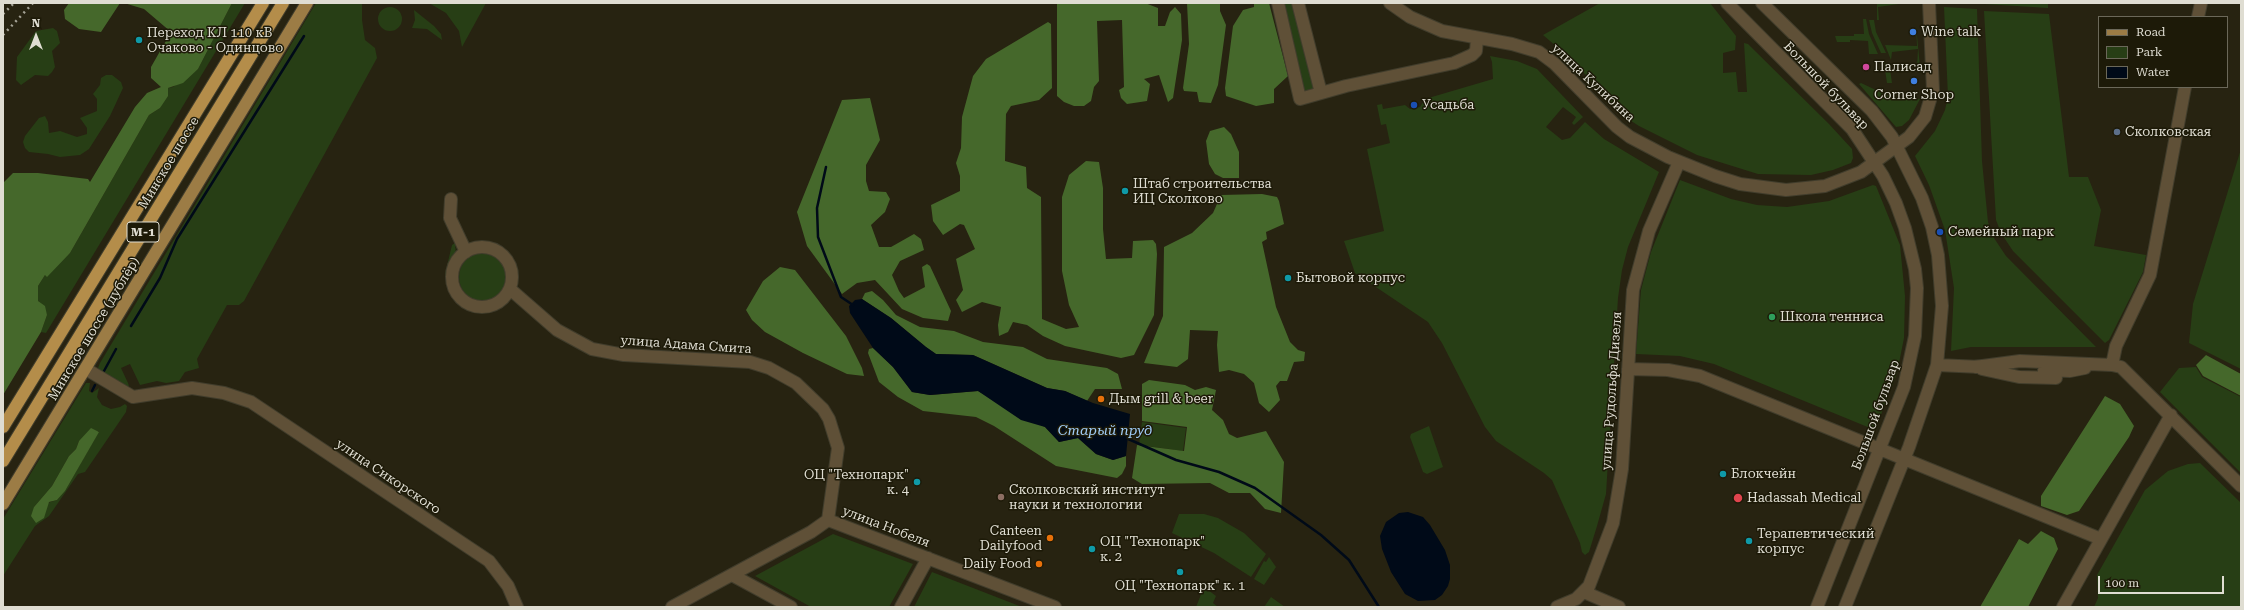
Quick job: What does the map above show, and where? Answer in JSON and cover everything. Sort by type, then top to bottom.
[{"type":"highway","name":"Минское шоссе","points":[[3,427],[263,3]]},
{"type":"highway","name":"Минское шоссе","points":[[3,461],[283,3]]},
{"type":"main road","name":"Минское шоссе (дублёр)","points":[[3,504],[307,3]]},
{"type":"street","points":[[1278,3],[1300,99],[1346,86],[1454,63],[1472,55],[1476,51],[1477,39]]},
{"type":"street","points":[[1298,3],[1321,93]]},
{"type":"street","name":"улица Кулибина","points":[[1390,3],[1424,25],[1456,35],[1519,45],[1547,56],[1617,127],[1646,146],[1679,162],[1740,184],[1786,190],[1825,186],[1861,172],[1909,137],[1925,117],[1932,99],[1933,84],[1929,3]]},
{"type":"street","name":"Большой бульвар","points":[[1727,3],[1852,129],[1875,163],[1896,203],[1905,228],[1915,268],[1917,288],[1915,336],[1904,387],[1817,607]]},
{"type":"street","name":"Большой бульвар","points":[[1762,3],[1872,111],[1898,146],[1922,198],[1932,227],[1938,255],[1942,306],[1937,365],[1904,458],[1845,607]]},
{"type":"street","points":[[2198,16],[2201,3]]},
{"type":"street","points":[[2106,364],[2150,275],[2185,88]]},
{"type":"street","name":"улица Рудольфа Дизеля","points":[[1584,592],[1600,560],[1613,523],[1619,495],[1633,290],[1641,255],[1649,231],[1679,162]]},
{"type":"street","points":[[451,198],[450,218],[466,252]]},
{"type":"street","points":[[473,248],[486,248],[498,251],[505,257],[512,272],[510,289],[502,300],[488,306],[471,305],[463,300],[453,285],[452,276],[454,266],[466,252],[473,248]]},
{"type":"street","name":"улица Адама Смита","points":[[510,289],[557,330],[592,349],[624,355],[750,362],[769,368],[796,383],[823,409],[829,419],[838,448],[828,520]]},
{"type":"street","points":[[1937,365],[1974,367],[2020,361],[2106,364],[2122,367],[2241,486]]},
{"type":"street","name":"улица Сикорского","points":[[86,369],[133,397],[192,388],[224,393],[251,402],[489,561],[508,586],[517,607]]},
{"type":"street","points":[[1628,369],[1668,370],[1700,376],[1880,448],[2101,540]]},
{"type":"street","points":[[2063,607],[2171,415]]},
{"type":"street","name":"улица Нобеля","points":[[672,607],[811,532],[828,520],[1055,607]]},
{"type":"street","points":[[901,607],[928,558]]},
{"type":"street","points":[[732,575],[791,607]]},
{"type":"street","points":[[1557,607],[1576,599],[1584,592],[1620,607]]},
{"type":"green space","points":[[69,3],[120,3],[101,32],[79,29],[65,19],[64,10]]},
{"type":"green space","points":[[124,3],[232,3],[198,69],[183,83],[168,88],[168,96],[160,108],[149,115],[70,253],[47,277],[45,275],[38,286],[38,301],[45,306],[47,315],[41,332],[3,395],[3,183],[13,173],[38,173],[88,179],[90,182],[135,107],[147,93],[161,87],[151,78],[151,67],[171,32],[144,9]]},
{"type":"green space","points":[[232,3],[245,3],[46,333],[41,332],[47,315],[38,301],[38,286],[45,275],[70,253],[149,115],[160,108],[168,88],[173,87],[198,69]]},
{"type":"green space","points":[[316,3],[362,3],[362,20],[365,40],[375,48],[377,58],[244,301],[239,305],[227,305],[197,359],[199,368],[185,372],[179,381],[166,383],[157,381],[140,385],[130,364],[121,368],[129,386],[126,386],[102,373],[98,368],[100,363]]},
{"type":"green space","points":[[429,3],[486,3],[462,47],[459,31],[446,13]]},
{"type":"green space","points":[[1057,3],[1145,3],[1158,8],[1158,26],[1165,26],[1170,12],[1175,7],[1181,14],[1182,40],[1173,98],[1168,102],[1159,75],[1144,79],[1150,84],[1147,101],[1127,104],[1121,98],[1119,90],[1124,87],[1122,20],[1097,21],[1099,81],[1094,87],[1091,101],[1084,106],[1074,106],[1064,102],[1057,96]]},
{"type":"green space","points":[[1187,3],[1220,3],[1220,11],[1226,25],[1218,85],[1211,103],[1199,102],[1197,92],[1184,91],[1183,88],[1189,44]]},
{"type":"green space","points":[[1254,3],[1269,3],[1288,76],[1274,89],[1274,103],[1256,106],[1226,96],[1225,88],[1233,26],[1243,10],[1254,7]]},
{"type":"green space","points":[[1282,3],[1293,3],[1314,89],[1303,92]]},
{"type":"green space","points":[[1600,3],[1710,3],[1736,36],[1735,50],[1723,53],[1723,73],[1736,72],[1738,92],[1747,92],[1744,43],[1748,44],[1829,124],[1852,149],[1853,158],[1851,163],[1833,170],[1811,175],[1758,174],[1697,155],[1639,126],[1625,117],[1570,58],[1543,35]]},
{"type":"green space","points":[[1877,3],[1899,4],[1878,7],[1879,20],[1877,20]]},
{"type":"green space","points":[[2048,3],[2048,8],[1984,4]]},
{"type":"green space","points":[[390,7],[395,8],[401,14],[401,24],[395,30],[390,31],[385,30],[379,24],[378,19],[379,14],[385,8]]},
{"type":"green space","points":[[1944,7],[1977,9],[1982,161],[1988,222],[1994,238],[2006,256],[2096,347],[1971,347],[1951,351],[1954,288],[1945,230],[1929,185],[1915,156],[1935,131],[1945,110],[1948,97]]},
{"type":"green space","points":[[414,10],[434,26],[441,34],[442,40],[427,29],[412,28],[415,20]]},
{"type":"green space","points":[[1984,11],[2049,14],[2069,177],[2088,177],[2101,210],[2094,246],[2146,255],[2143,272],[2109,340],[2105,343],[2013,251],[2001,233],[1996,220]]},
{"type":"green space","points":[[1863,19],[1866,19],[1869,34],[1878,54],[1869,54],[1868,41],[1850,40],[1850,42],[1837,42],[1835,36],[1854,36],[1854,34],[1864,34]]},
{"type":"green space","points":[[1869,20],[1874,20],[1876,32],[1886,53],[1881,53],[1872,33]]},
{"type":"green space","points":[[1048,22],[1051,24],[1052,88],[1039,100],[1011,106],[1006,114],[1005,161],[1026,167],[1027,188],[1041,197],[1042,319],[1066,329],[1079,327],[1069,305],[1062,271],[1062,197],[1069,175],[1086,161],[1099,162],[1103,188],[1103,229],[1106,259],[1132,258],[1133,241],[1153,240],[1156,244],[1157,254],[1154,315],[1134,355],[1121,358],[1065,346],[1043,336],[1027,325],[1013,322],[1008,332],[999,336],[998,325],[1001,307],[982,302],[962,312],[956,300],[963,290],[956,259],[975,249],[964,225],[960,224],[943,235],[933,221],[931,205],[960,191],[960,176],[956,163],[961,148],[962,117],[973,76],[986,59]]},
{"type":"green space","points":[[1916,25],[1920,67],[1917,67],[1918,49],[1892,52],[1891,60],[1885,45],[1917,46]]},
{"type":"green space","points":[[53,28],[57,31],[60,43],[52,51],[55,67],[48,76],[35,75],[21,85],[16,80],[17,57],[36,31]]},
{"type":"green space","points":[[1490,56],[1517,61],[1537,69],[1583,117],[1574,125],[1572,123],[1576,117],[1563,107],[1546,127],[1562,140],[1570,138],[1585,122],[1604,139],[1659,172],[1628,247],[1622,270],[1618,298],[1606,494],[1589,552],[1585,555],[1582,552],[1580,543],[1552,480],[1496,441],[1485,427],[1442,343],[1428,322],[1355,273],[1344,241],[1384,231],[1367,149],[1390,143],[1386,124],[1381,125],[1377,105],[1382,104],[1383,109],[1405,105],[1410,109],[1420,107],[1425,99],[1493,79],[1492,62]]},
{"type":"green space","points":[[1884,63],[1889,63],[1892,83],[1887,83]]},
{"type":"green space","points":[[106,75],[112,75],[121,82],[123,88],[110,116],[89,149],[80,155],[60,157],[29,152],[25,148],[23,142],[25,136],[39,118],[45,116],[48,122],[49,133],[60,131],[77,137],[87,134],[87,128],[80,118],[97,111],[97,99],[93,94],[100,85],[101,78]]},
{"type":"green space","points":[[1861,83],[1893,98],[1920,99],[1909,120],[1902,126],[1896,127],[1859,84]]},
{"type":"green space","points":[[870,98],[880,140],[866,165],[866,181],[869,191],[886,192],[890,199],[885,212],[871,225],[879,247],[891,247],[914,234],[921,239],[924,250],[900,261],[892,275],[904,298],[925,287],[922,267],[927,264],[930,266],[951,311],[948,321],[923,318],[902,309],[875,280],[857,283],[842,294],[807,246],[797,212],[842,100]]},
{"type":"green space","points":[[1224,127],[1231,134],[1239,152],[1239,178],[1223,178],[1215,174],[1209,164],[1206,141],[1210,131]]},
{"type":"green space","points":[[2241,149],[2241,369],[2189,343],[2193,304]]},
{"type":"green space","name":"Школа тенниса","points":[[1680,180],[1731,199],[1757,205],[1787,207],[1829,201],[1873,185],[1876,186],[1900,245],[1905,296],[1904,338],[1897,373],[1875,430],[1714,364],[1680,356],[1636,354],[1641,290],[1651,252]]},
{"type":"green space","points":[[1262,194],[1277,197],[1284,224],[1266,232],[1267,239],[1262,242],[1276,307],[1290,342],[1298,350],[1305,352],[1304,361],[1294,362],[1287,381],[1280,381],[1276,386],[1280,400],[1269,412],[1259,403],[1254,383],[1244,374],[1229,370],[1219,372],[1217,345],[1218,331],[1190,330],[1188,359],[1177,367],[1144,363],[1163,316],[1164,247],[1192,233],[1213,213],[1221,195]]},
{"type":"green space","points":[[455,243],[456,255],[450,270],[451,288],[449,289],[445,274],[452,245]]},
{"type":"green space","points":[[479,252],[489,252],[502,259],[509,272],[509,282],[502,295],[489,302],[479,302],[470,298],[463,291],[459,282],[459,272],[463,263],[470,256]]},
{"type":"green space","points":[[780,267],[795,270],[846,336],[862,368],[864,376],[847,374],[803,353],[765,332],[752,320],[746,310],[763,281]]},
{"type":"green space","points":[[872,291],[883,300],[896,315],[920,327],[954,331],[983,342],[1023,347],[1047,359],[1107,368],[1118,374],[1122,389],[1095,389],[1087,401],[1065,391],[1047,388],[973,355],[936,354],[891,318],[862,299],[865,293]]},
{"type":"green space","points":[[873,348],[893,367],[912,392],[930,395],[978,391],[1045,427],[1059,442],[1078,438],[1096,454],[1113,460],[1126,456],[1126,466],[1122,474],[1117,478],[1056,466],[994,426],[976,417],[923,411],[898,397],[879,382],[868,353],[869,349]]},
{"type":"green space","points":[[2206,355],[2241,374],[2241,396],[2203,376],[2196,365]]},
{"type":"green space","points":[[2196,367],[2202,377],[2241,397],[2241,473],[2160,392],[2179,368]]},
{"type":"green space","points":[[1149,380],[1185,385],[1195,390],[1206,387],[1216,390],[1212,410],[1223,420],[1229,434],[1237,438],[1266,431],[1284,462],[1281,513],[1265,509],[1250,493],[1229,493],[1210,483],[1142,484],[1132,478],[1137,445],[1184,451],[1187,427],[1142,421],[1142,384]]},
{"type":"green space","points":[[86,383],[90,383],[89,391],[92,393],[99,388],[97,397],[102,405],[111,409],[125,404],[127,406],[126,412],[85,472],[78,474],[49,516],[35,526],[3,576],[3,519]],"holes":[[[99,431],[65,491],[57,500],[34,507],[52,486],[69,456],[76,449],[79,441]]]},
{"type":"green space","points":[[2105,396],[2120,404],[2134,426],[2129,437],[2079,511],[2067,515],[2041,506],[2041,496]]},
{"type":"green space","points":[[1142,422],[1186,428],[1183,451],[1139,445]]},
{"type":"green space","points":[[1429,426],[1443,467],[1427,474],[1423,472],[1410,437],[1411,434]]},
{"type":"green space","points":[[91,428],[99,432],[65,491],[57,500],[49,502],[44,518],[36,523],[31,516],[34,507],[52,486],[69,456],[76,449],[79,441]]},
{"type":"green space","points":[[2200,463],[2241,503],[2241,607],[2094,607],[2098,598],[2097,575],[2145,490],[2168,471],[2188,464]]},
{"type":"green space","points":[[1179,514],[1204,514],[1218,518],[1244,533],[1266,554],[1251,577],[1214,553],[1172,533]]},
{"type":"green space","points":[[2041,531],[2054,538],[2058,549],[2028,607],[1980,607],[2019,539],[2028,544]]},
{"type":"green space","points":[[833,534],[913,564],[889,607],[811,607],[755,576]]},
{"type":"green space","points":[[1269,557],[1276,567],[1264,585],[1254,579],[1264,561],[1266,562]]},
{"type":"green space","points":[[932,572],[1022,607],[914,607]]},
{"type":"green space","points":[[1204,587],[1216,596],[1213,603],[1218,607],[1196,607]]},
{"type":"green space","points":[[1271,597],[1285,607],[1264,607]]},
{"type":"water","name":"Старый пруд","points":[[862,299],[891,318],[936,354],[973,355],[1047,388],[1065,391],[1093,403],[1130,414],[1126,456],[1113,460],[1096,454],[1078,438],[1059,442],[1045,427],[1021,420],[978,391],[930,395],[912,392],[893,367],[873,348],[850,313],[849,306],[855,300]]},
{"type":"water","points":[[1408,512],[1423,517],[1430,525],[1445,550],[1450,565],[1450,579],[1448,586],[1442,595],[1435,600],[1418,601],[1405,594],[1391,572],[1382,549],[1380,536],[1386,522],[1399,513]]},
{"type":"waterway","points":[[131,326],[160,278],[177,239],[304,36]]},
{"type":"waterway","points":[[826,167],[817,208],[818,237],[841,297],[853,305]]},
{"type":"waterway","points":[[104,371],[116,349]]},
{"type":"waterway","points":[[92,391],[95,385]]},
{"type":"waterway","points":[[1126,438],[1176,460],[1219,472],[1255,488],[1321,535],[1349,560],[1379,607]]},
{"type":"railway","points":[[3,14],[14,3]]},
{"type":"railway","points":[[3,35],[33,3]]},
{"type":"place","name":"Wine talk","points":[[1913,32]]},
{"type":"place","name":"Переход КЛ 110 кВ Очаково - Одинцово","points":[[139,40]]},
{"type":"place","name":"Палисад","points":[[1866,67]]},
{"type":"place","name":"Corner Shop","points":[[1914,81]]},
{"type":"place","name":"Усадьба","points":[[1414,105]]},
{"type":"place","name":"Сколковская","points":[[2117,132]]},
{"type":"place","name":"Штаб строительства ИЦ Сколково","points":[[1125,191]]},
{"type":"place","name":"Семейный парк","points":[[1940,232]]},
{"type":"place","name":"Бытовой корпус","points":[[1288,278]]},
{"type":"place","name":"Школа тенниса","points":[[1772,317]]},
{"type":"place","name":"Дым grill & beer","points":[[1101,399]]},
{"type":"place","name":"Блокчейн","points":[[1723,474]]},
{"type":"place","name":"ОЦ \"Технопарк\" к. 4","points":[[917,482]]},
{"type":"place","name":"Сколковский институт науки и технологии","points":[[1001,497]]},
{"type":"place","name":"Hadassah Medical","points":[[1738,498]]},
{"type":"place","name":"Canteen Dailyfood","points":[[1050,538]]},
{"type":"place","name":"Терапевтический корпус","points":[[1749,541]]},
{"type":"place","name":"ОЦ \"Технопарк\" к. 2","points":[[1092,549]]},
{"type":"place","name":"Daily Food","points":[[1039,564]]},
{"type":"place","name":"ОЦ \"Технопарк\" к. 1","points":[[1180,572]]}]
